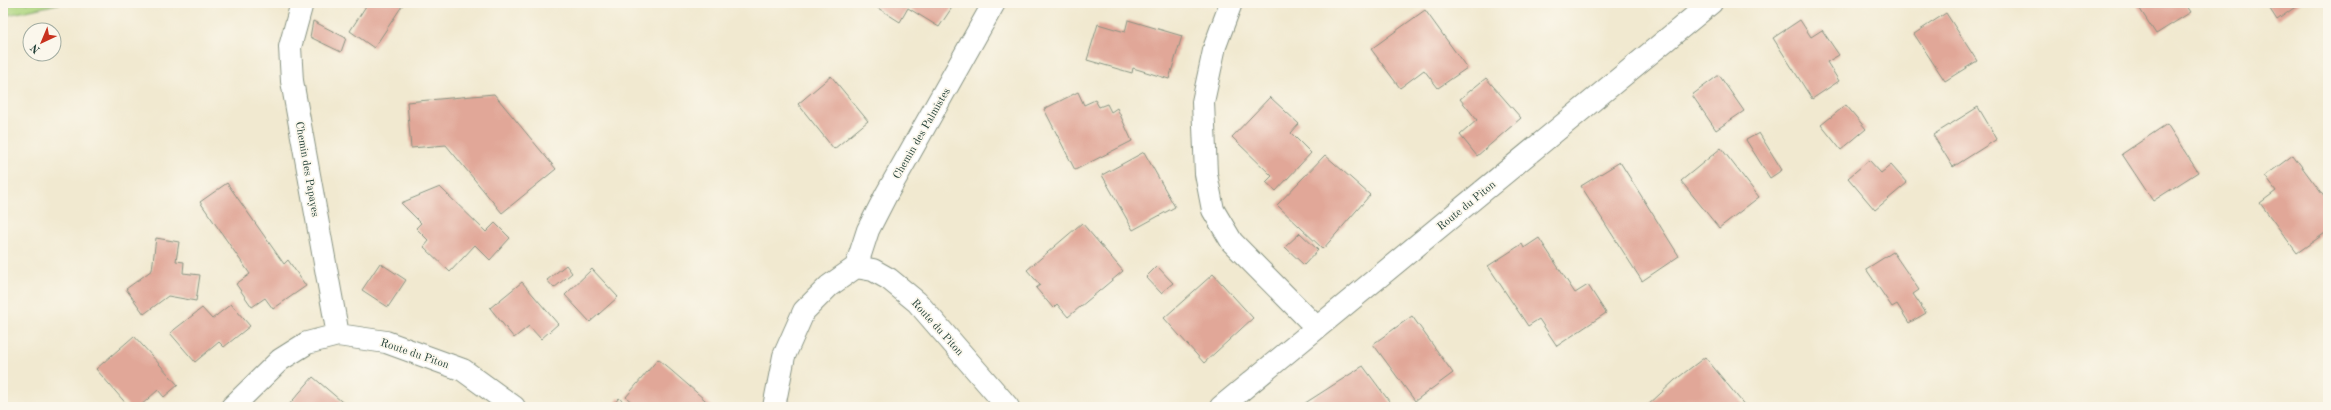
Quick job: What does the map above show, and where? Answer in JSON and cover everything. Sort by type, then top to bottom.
[{"type":"street","name":"Chemin des Papayes","points":[[302,3],[290,47],[292,81],[338,334]]},
{"type":"street","name":"Chemin des Palmistes","points":[[856,267],[868,230],[886,195],[994,3]]},
{"type":"street","points":[[1231,3],[1215,46],[1203,102],[1206,174],[1213,210],[1232,242],[1316,327]]},
{"type":"street","name":"Route du Piton","points":[[1221,407],[1316,327],[1712,3]]},
{"type":"street","name":"Route du Piton","points":[[856,267],[873,270],[889,279],[917,302],[1008,407]]},
{"type":"street","points":[[774,407],[784,356],[804,311],[829,286],[856,267]]},
{"type":"street","name":"Route du Piton","points":[[232,407],[280,360],[307,343],[338,334],[386,342],[463,370],[514,407]]},
{"type":"green space","points":[[3,3],[63,3],[3,16]]},
{"type":"building","points":[[361,3],[404,3],[374,48],[350,31],[366,6]]},
{"type":"building","points":[[870,3],[955,3],[939,27],[908,8],[900,22]]},
{"type":"building","points":[[2136,3],[2185,3],[2191,12],[2156,34]]},
{"type":"building","points":[[2266,3],[2301,3],[2277,20]]},
{"type":"building","points":[[1425,10],[1467,68],[1438,88],[1424,70],[1400,88],[1371,49]]},
{"type":"building","points":[[1946,13],[1977,61],[1945,81],[1914,34]]},
{"type":"building","points":[[1128,20],[1182,36],[1169,79],[1133,68],[1132,73],[1087,60],[1098,24],[1125,32]]},
{"type":"building","points":[[1800,20],[1811,37],[1822,30],[1839,55],[1827,62],[1839,81],[1812,99],[1773,38]]},
{"type":"building","points":[[313,21],[346,38],[341,52],[310,37]]},
{"type":"building","points":[[1719,75],[1744,111],[1716,130],[1692,95]]},
{"type":"building","points":[[831,76],[868,121],[834,149],[798,104]]},
{"type":"building","points":[[1486,78],[1521,118],[1477,156],[1460,135],[1477,120],[1460,99]]},
{"type":"building","points":[[1078,92],[1084,105],[1095,100],[1099,107],[1107,104],[1111,112],[1117,108],[1132,141],[1075,170],[1044,109]]},
{"type":"building","points":[[494,94],[556,169],[502,213],[446,145],[411,148],[407,102]]},
{"type":"building","points":[[1270,97],[1299,124],[1291,133],[1311,153],[1276,191],[1266,182],[1272,176],[1232,137]]},
{"type":"building","points":[[1846,105],[1866,129],[1841,150],[1821,125]]},
{"type":"building","points":[[1978,107],[1997,139],[1953,167],[1933,135]]},
{"type":"building","points":[[2167,124],[2198,172],[2153,201],[2122,154]]},
{"type":"building","points":[[1759,133],[1782,170],[1770,178],[1746,140]]},
{"type":"building","points":[[1721,148],[1759,197],[1719,228],[1681,181]]},
{"type":"building","points":[[1144,152],[1175,207],[1133,230],[1102,175]]},
{"type":"building","points":[[1325,155],[1370,195],[1323,249],[1277,205]]},
{"type":"building","points":[[2293,155],[2328,202],[2328,231],[2297,253],[2260,203],[2276,191],[2265,176]]},
{"type":"building","points":[[1869,160],[1881,173],[1891,165],[1907,183],[1875,210],[1848,178]]},
{"type":"building","points":[[1620,162],[1679,256],[1642,281],[1581,186]]},
{"type":"building","points":[[227,183],[284,264],[288,260],[306,286],[273,309],[265,298],[252,307],[236,284],[250,274],[200,202]]},
{"type":"building","points":[[440,187],[486,232],[495,223],[510,238],[490,260],[475,245],[450,272],[424,247],[429,241],[416,228],[421,223],[401,203]]},
{"type":"building","points":[[1082,223],[1123,271],[1068,317],[1057,304],[1053,308],[1036,288],[1040,285],[1027,270]]},
{"type":"building","points":[[1300,233],[1318,250],[1304,265],[1285,247]]},
{"type":"building","points":[[156,238],[179,242],[176,261],[184,262],[183,273],[200,275],[196,301],[168,296],[144,314],[126,289],[152,270]]},
{"type":"building","points":[[1539,238],[1575,293],[1588,285],[1606,313],[1557,346],[1539,319],[1528,326],[1488,266],[1522,244],[1524,248]]},
{"type":"building","points":[[1893,252],[1919,290],[1913,294],[1926,313],[1909,323],[1897,304],[1892,307],[1866,269]]},
{"type":"building","points":[[380,263],[406,280],[388,307],[362,290]]},
{"type":"building","points":[[566,265],[572,273],[554,288],[547,280]]},
{"type":"building","points":[[1157,266],[1173,283],[1161,293],[1146,277]]},
{"type":"building","points":[[592,269],[618,297],[590,322],[565,295]]},
{"type":"building","points":[[1213,274],[1253,318],[1204,363],[1164,318]]},
{"type":"building","points":[[522,282],[558,324],[541,339],[529,326],[514,338],[490,308]]},
{"type":"building","points":[[231,304],[250,326],[224,347],[219,342],[195,362],[170,333],[202,308],[212,319]]},
{"type":"building","points":[[1412,316],[1453,373],[1415,401],[1373,344]]},
{"type":"building","points":[[134,336],[178,385],[164,397],[158,390],[139,407],[129,407],[96,369]]},
{"type":"building","points":[[1705,357],[1746,407],[1646,407],[1675,380]]},
{"type":"building","points":[[658,359],[713,407],[637,407],[626,397]]},
{"type":"building","points":[[1363,366],[1392,405],[1389,407],[1299,407]]},
{"type":"building","points":[[313,377],[348,407],[287,407]]},
{"type":"building","points":[[619,398],[629,407],[611,407]]}]
